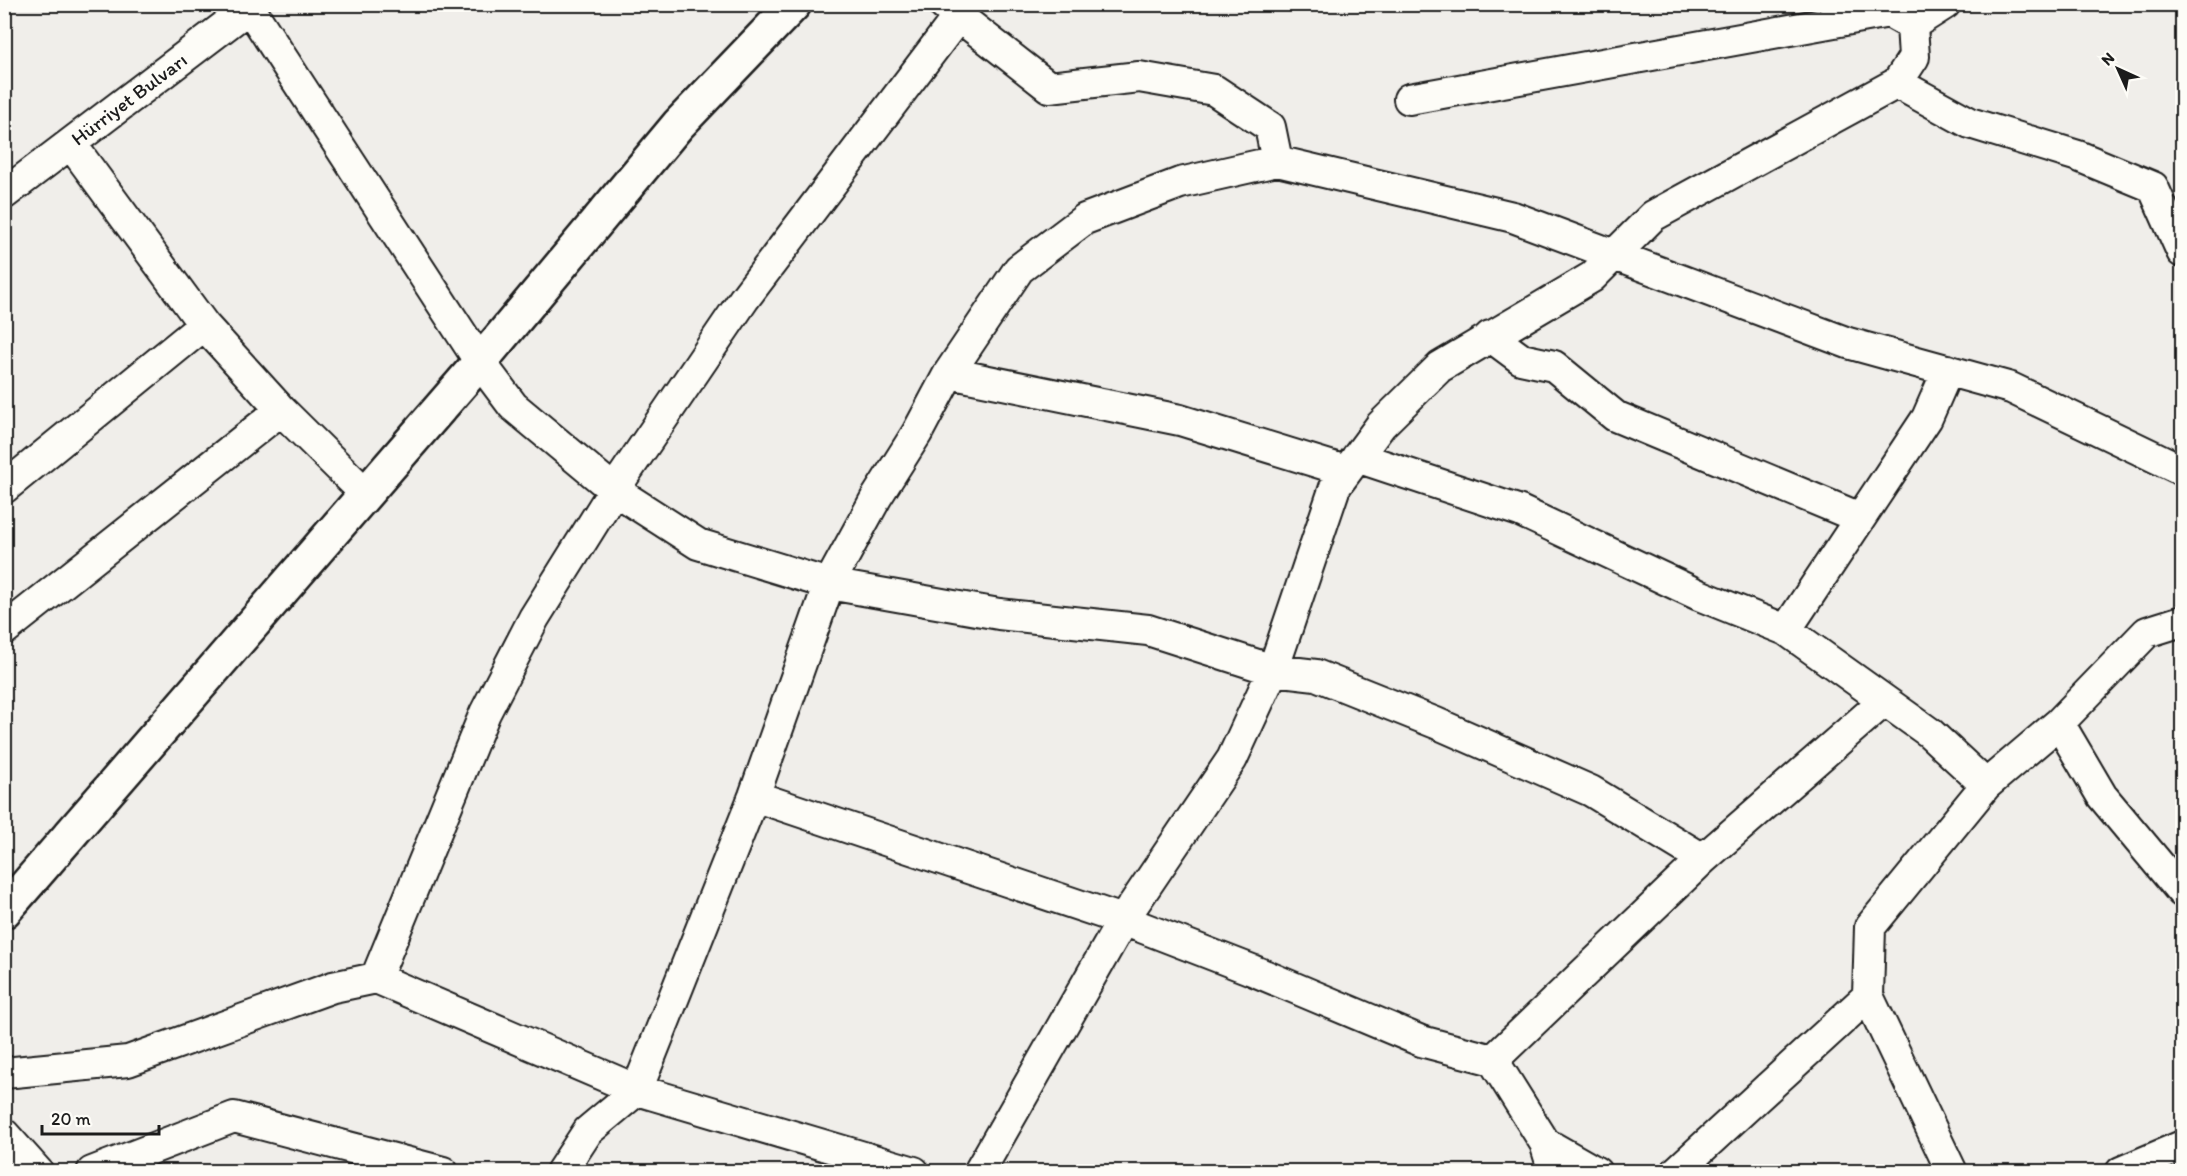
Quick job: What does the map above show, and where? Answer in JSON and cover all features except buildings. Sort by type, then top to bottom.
[{"type":"street","points":[[4,911],[480,362],[678,125],[795,4]]},
{"type":"street","points":[[1912,25],[1945,4]]},
{"type":"street","points":[[250,6],[480,362],[513,406],[614,490],[698,544],[829,584],[999,614],[1148,630],[1273,670],[1316,675],[1436,723],[1591,791],[1703,859]]},
{"type":"street","name":"Hürriyet Bulvarı","points":[[4,194],[250,6]]},
{"type":"street","points":[[376,978],[484,713],[534,618],[614,490],[744,299],[950,11],[1049,87],[1139,77],[1214,90],[1270,127],[1277,161]]},
{"type":"street","points":[[1409,99],[1889,12],[1912,25]]},
{"type":"street","points":[[979,1172],[1123,920],[1232,759],[1273,670],[1335,487],[1381,425],[1440,367],[1592,277],[1653,216],[1897,84],[1914,57],[1912,25]]},
{"type":"street","points":[[1897,84],[1970,123],[2078,156],[2153,187],[2182,252]]},
{"type":"street","points":[[71,144],[204,325],[281,410],[365,494]]},
{"type":"street","points":[[561,1172],[588,1131],[637,1090],[754,796],[829,584],[949,373],[1019,269],[1085,219],[1180,183],[1277,161],[1513,217],[1848,343],[2011,388],[2182,470]]},
{"type":"street","points":[[4,488],[204,325]]},
{"type":"street","points":[[1490,336],[1521,358],[1554,366],[1615,416],[1860,518]]},
{"type":"street","points":[[1786,630],[1927,418],[1948,370]]},
{"type":"street","points":[[949,373],[1180,420],[1352,464],[1521,511],[1699,595],[1786,630],[1930,734],[1986,784]]},
{"type":"street","points":[[4,630],[281,410]]},
{"type":"street","points":[[1952,1172],[1868,996],[1870,927],[1986,784],[2059,723],[2147,632],[2182,621]]},
{"type":"street","points":[[1493,1060],[1703,859],[1884,701]]},
{"type":"street","points":[[2059,723],[2102,796],[2182,892]]},
{"type":"street","points":[[754,796],[1123,920],[1252,970],[1421,1041],[1493,1060],[1545,1143],[1554,1172]]},
{"type":"street","points":[[4,1073],[128,1061],[333,987],[376,978],[637,1090],[914,1172]]},
{"type":"street","points":[[1676,1172],[1868,996]]},
{"type":"street","points":[[92,1172],[234,1117],[443,1172]]},
{"type":"street","points":[[4,1134],[38,1172]]},
{"type":"street","points":[[1545,1143],[1596,1172]]},
{"type":"street","points":[[2121,1172],[2182,1146]]}]
